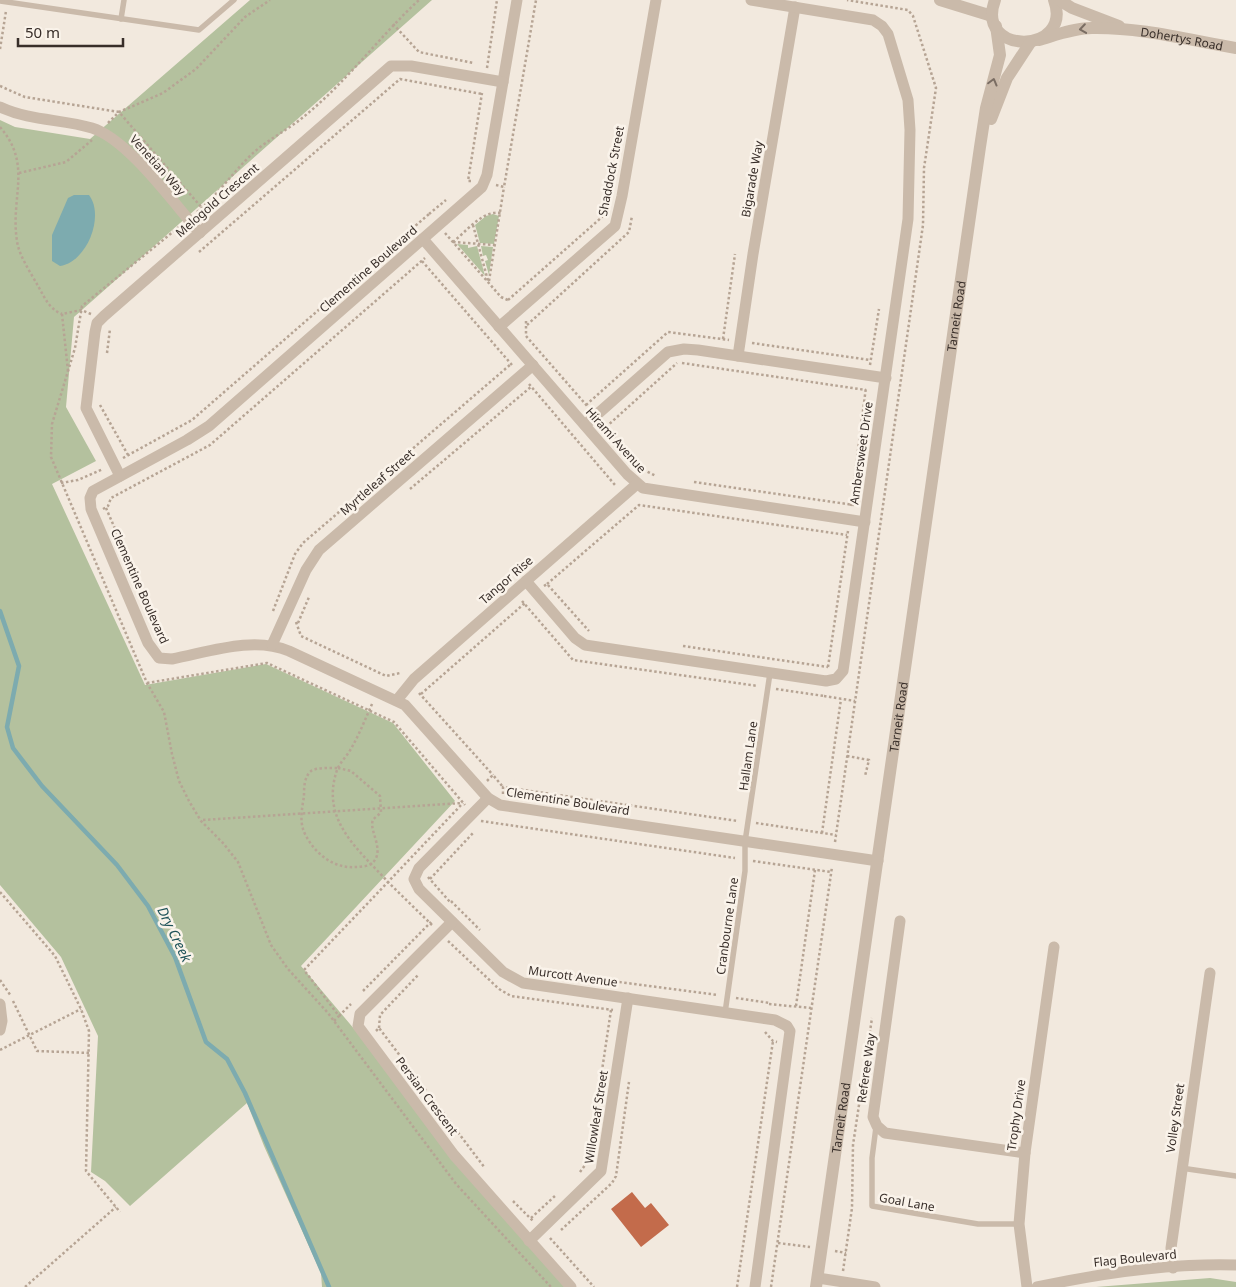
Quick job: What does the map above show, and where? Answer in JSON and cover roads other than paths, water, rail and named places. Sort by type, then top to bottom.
[{"type":"street","name":"Clementine Boulevard","points":[[518,0],[485,183],[208,426],[192,437],[93,491],[90,498],[90,506],[155,655],[167,660],[245,645],[272,645],[378,691],[397,700],[408,708],[488,798],[502,806],[878,861]]},
{"type":"street","name":"Shaddock Street","points":[[499,327],[614,226],[622,196],[656,0]]},
{"type":"street","name":"Ambersweet Drive","points":[[526,581],[575,638],[585,645],[826,681],[836,679],[842,674],[908,219],[910,130],[908,100],[888,34],[882,26],[873,20],[751,0]]},
{"type":"street","points":[[940,0],[994,21],[1010,40],[1034,41]]},
{"type":"street","name":"Tarneit Road","points":[[817,1282],[980,147],[986,108],[1000,55],[994,21],[994,0]]},
{"type":"street","name":"Tarneit Road","points":[[980,147],[1007,78],[1034,41],[1053,25],[1056,16],[1054,0]]},
{"type":"street","name":"Dohertys Road","points":[[1059,0],[1072,8],[1128,30]]},
{"type":"street","name":"Bigarade Way","points":[[738,356],[753,254],[795,7]]},
{"type":"street","name":"Dohertys Road","points":[[1034,41],[1068,31],[1090,28],[1128,30],[1236,48]]},
{"type":"street","name":"Melogold Crescent","points":[[120,476],[86,408],[95,332],[97,324],[102,318],[391,66],[411,66],[504,82]]},
{"type":"street","name":"Venetian Way","points":[[0,107],[19,115],[101,131],[126,148],[200,233]]},
{"type":"street","name":"Hirami Avenue","points":[[423,239],[637,484],[643,488],[865,522]]},
{"type":"street","points":[[585,425],[668,352],[675,349],[691,349],[886,378]]},
{"type":"street","name":"Myrtleleaf Street","points":[[272,645],[306,570],[319,550],[533,365]]},
{"type":"street","name":"Tangor Rise","points":[[397,700],[411,683],[637,484]]},
{"type":"street","name":"Murcott Avenue","points":[[488,798],[419,868],[416,873],[415,884],[452,922],[512,978],[523,983],[775,1020],[787,1026],[790,1031],[755,1287]]},
{"type":"street","name":"Persian Crescent","points":[[452,922],[360,1014],[358,1026],[454,1155],[571,1287]]},
{"type":"street","name":"Referee Way","points":[[876,1126],[873,1117],[900,922]]},
{"type":"street","name":"Trophy Drive","points":[[1026,1287],[1019,1224],[1025,1153],[1054,947]]},
{"type":"street","name":"Volley Street","points":[[1173,1268],[1171,1248],[1181,1168],[1210,973]]},
{"type":"street","name":"Willowleaf Street","points":[[529,1241],[601,1171],[628,998]]},
{"type":"street","points":[[0,1004],[2,1021],[0,1030]]},
{"type":"street","points":[[876,1126],[885,1133],[1025,1153]]},
{"type":"street","name":"Flag Boulevard","points":[[1037,1287],[1088,1276],[1205,1264],[1236,1265]]},
{"type":"street","points":[[817,1282],[874,1287]]},
{"type":"lane","points":[[120,19],[124,0]]},
{"type":"lane","points":[[0,1],[199,30],[234,0]]},
{"type":"lane","name":"Hallam Lane","points":[[745,842],[770,672]]},
{"type":"lane","name":"Cranbourne Lane","points":[[725,1012],[745,871],[745,842]]},
{"type":"lane","name":"Goal Lane","points":[[876,1126],[872,1158],[872,1206],[978,1224],[1019,1224]]},
{"type":"lane","points":[[1181,1168],[1236,1176]]},
{"type":"water","points":[[74,195],[89,195],[95,214],[94,226],[91,237],[78,256],[70,263],[60,266],[52,261],[52,235],[68,198]]},
{"type":"waterway","name":"Dry Creek","points":[[0,611],[19,666],[7,727],[13,748],[42,786],[117,865],[148,906],[175,957],[206,1042],[227,1059],[245,1093],[329,1287]]}]
